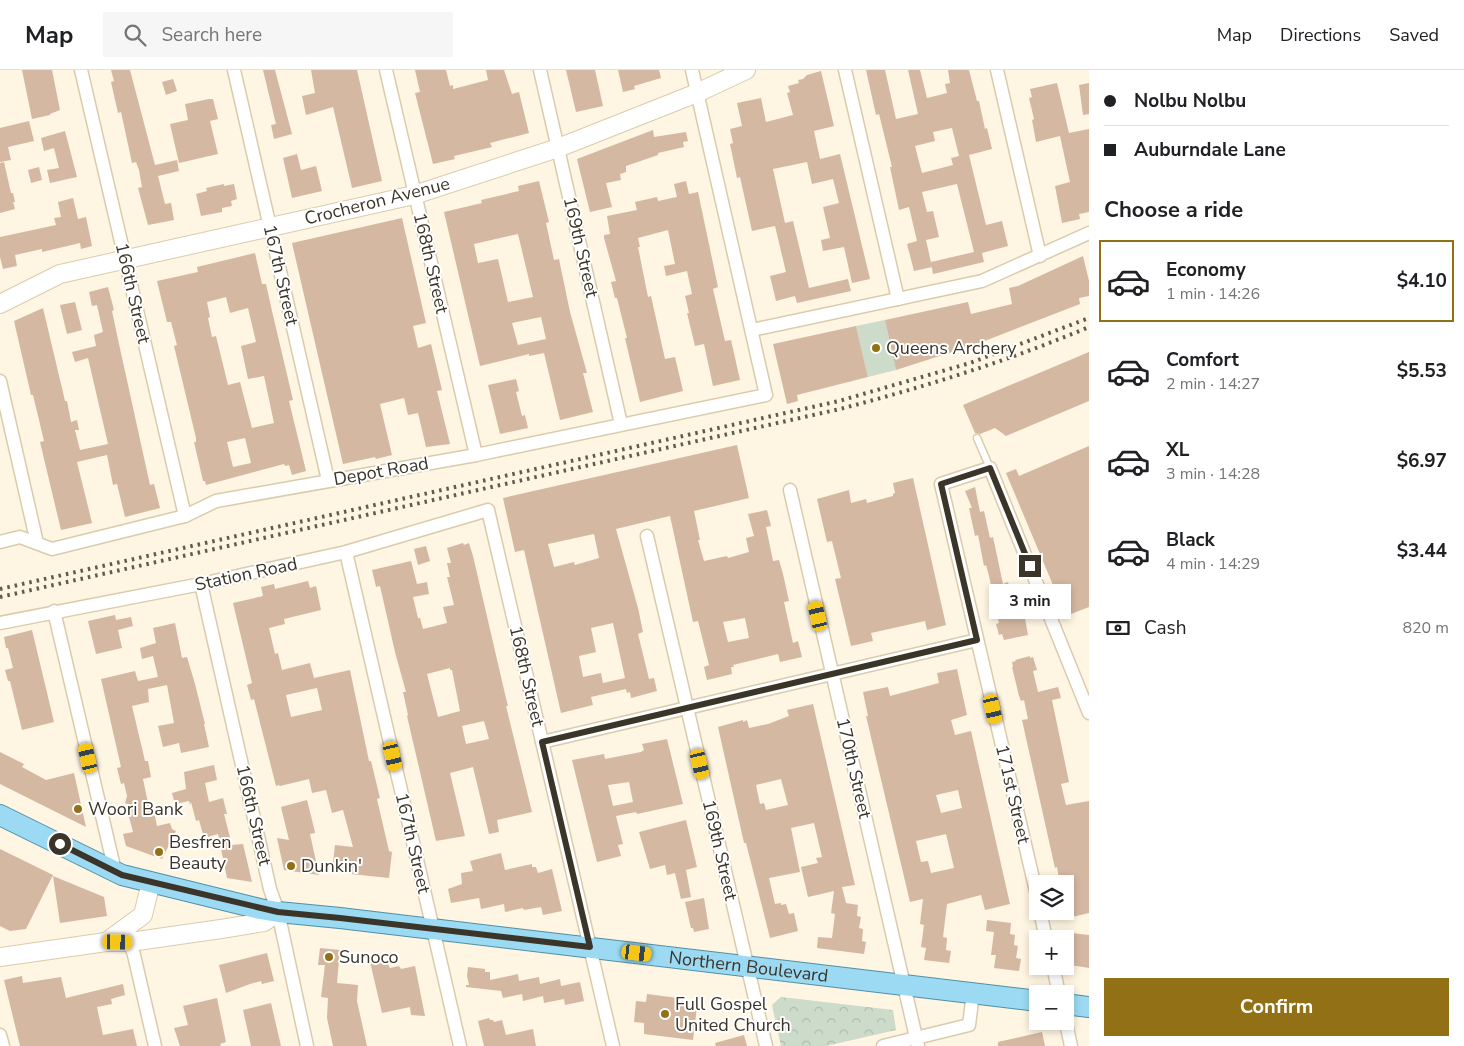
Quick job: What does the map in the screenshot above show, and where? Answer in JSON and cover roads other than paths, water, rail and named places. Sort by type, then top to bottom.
[{"type":"main road","name":"Northern Boulevard","points":[[0,815],[118,873],[278,912],[590,947],[1029,1000]]},
{"type":"main road","points":[[1074,1005],[1089,1007]]},
{"type":"street","name":"166th Street","points":[[81,70],[185,516]]},
{"type":"street","name":"167th Street","points":[[234,70],[328,480]]},
{"type":"street","name":"168th Street","points":[[386,70],[476,455]]},
{"type":"street","name":"169th Street","points":[[540,70],[622,424]]},
{"type":"street","points":[[692,70],[752,330],[982,281],[1089,233]]},
{"type":"street","name":"Crocheron Avenue","points":[[0,304],[60,274],[414,195],[558,148],[697,93],[746,70]]},
{"type":"street","points":[[845,70],[898,299]]},
{"type":"street","points":[[997,70],[1040,256]]},
{"type":"street","name":"Depot Road","points":[[0,542],[20,537],[52,549],[185,516],[216,501],[476,455],[766,395],[752,330]]},
{"type":"street","points":[[0,381],[37,543]]},
{"type":"street","points":[[990,468],[1089,713]]},
{"type":"street","name":"171st Street","points":[[990,468],[941,484],[1032,875]]},
{"type":"street","name":"170th Street","points":[[790,490],[918,1042]]},
{"type":"street","name":"168th Street","points":[[488,510],[613,1046]]},
{"type":"street","name":"Station Road","points":[[0,623],[201,584],[346,552],[488,510]]},
{"type":"street","name":"169th Street","points":[[647,536],[766,1046]]},
{"type":"street","name":"167th Street","points":[[346,552],[460,1046]]},
{"type":"street","name":"166th Street","points":[[201,584],[270,889],[278,912],[307,1046]]},
{"type":"street","points":[[54,611],[118,873]]},
{"type":"street","points":[[542,742],[977,640]]},
{"type":"street","points":[[127,936],[143,914],[151,882]]},
{"type":"street","points":[[0,957],[106,942],[127,936],[264,922],[278,912]]},
{"type":"street","points":[[127,936],[155,1046]]},
{"type":"street","points":[[883,1046],[918,1042],[970,1024],[973,993]]},
{"type":"street","points":[[1068,1030],[1071,1046]]},
{"type":"street","points":[[0,1035],[2,1046]]},
{"type":"lane","points":[[977,438],[990,468]]},
{"type":"railway","points":[[0,589],[839,401],[970,363],[1089,318]]},
{"type":"railway","points":[[0,597],[840,409],[966,372],[1028,351],[1089,327]]},
{"type":"place","name":"Queens Archery","points":[[876,348]]},
{"type":"place","name":"Woori Bank","points":[[78,809]]},
{"type":"place","name":"Besfren Beauty","points":[[159,852]]},
{"type":"place","name":"Dunkin'","points":[[291,866]]},
{"type":"place","name":"Sunoco","points":[[329,957]]},
{"type":"place","name":"Full Gospel United Church","points":[[665,1014]]}]
